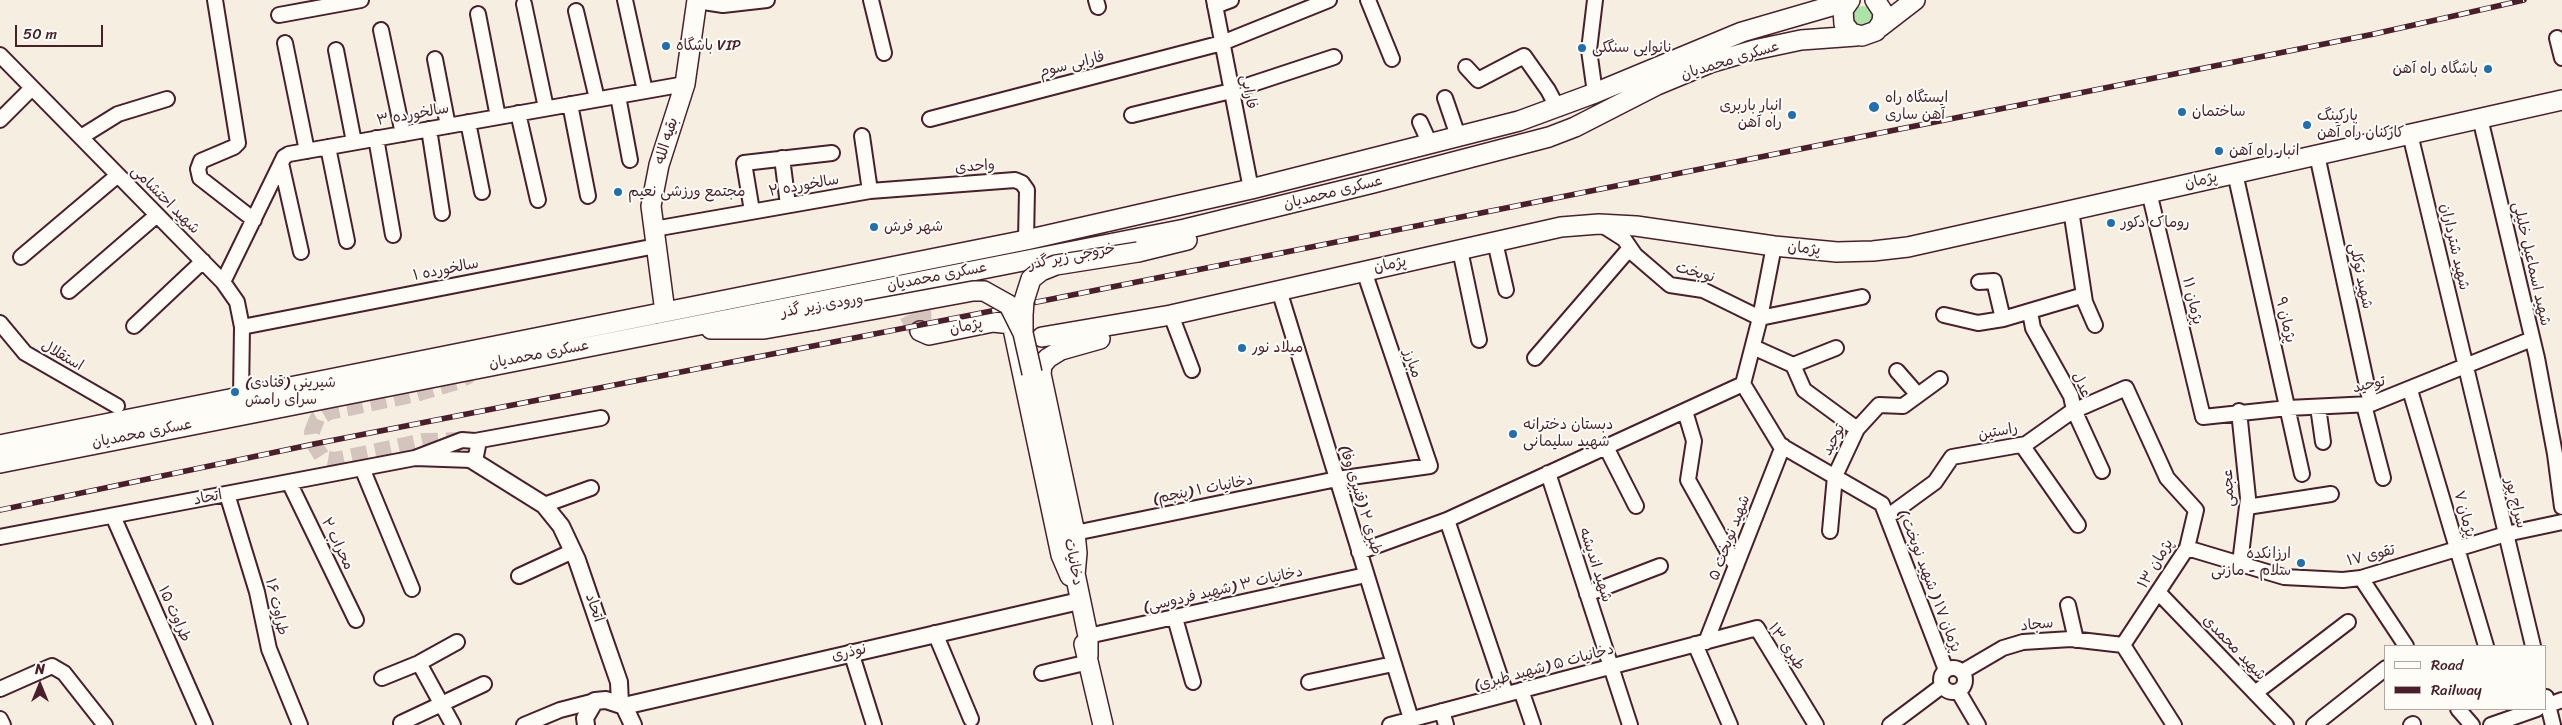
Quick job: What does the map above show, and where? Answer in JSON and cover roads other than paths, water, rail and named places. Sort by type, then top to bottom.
[{"type":"main road","name":"بقیه الله","points":[[669,320],[651,206],[659,165],[685,84],[697,0]]},
{"type":"main road","name":"عسکری محمدیان","points":[[0,463],[669,320],[1251,189],[1519,121],[1595,93],[1807,6],[1849,0]]},
{"type":"main road","points":[[1849,0],[1843,10],[1842,17],[1844,24],[1854,34]]},
{"type":"main road","points":[[1875,0],[1883,12],[1880,27]]},
{"type":"main road","points":[[1807,6],[1816,22],[1826,29],[1867,36],[1915,0]]},
{"type":"main road","name":"عسکری محمدیان","points":[[0,445],[241,397],[669,320],[760,311],[1185,228],[1296,202],[1549,137],[1575,127],[1657,85],[1710,64],[1754,50],[1801,40],[1854,34]]},
{"type":"main road","name":"پژمان","points":[[1042,337],[1166,316],[1561,227],[1599,224],[1636,226],[1774,246],[1837,252],[1873,251],[1908,247],[2562,100]]},
{"type":"main road","points":[[1251,189],[1254,211]]},
{"type":"main road","points":[[1018,329],[1031,279],[1041,271],[1056,265],[1138,252],[1219,233],[1253,222],[1296,202]]},
{"type":"main road","name":"خروجی زیر گذر","points":[[957,280],[1166,238],[1185,228]]},
{"type":"main road","points":[[669,320],[764,329],[974,291],[984,292],[1009,305],[1018,329],[1061,555],[1073,576]]},
{"type":"main road","name":"ورودی زیر گذر","points":[[760,311],[770,316],[885,295]]},
{"type":"main road","points":[[1073,576],[1077,553],[1075,532],[1041,374],[1042,364],[1061,350],[1148,326],[1166,316]]},
{"type":"main road","name":"پژمان","points":[[920,331],[929,335],[993,322],[1018,329]]},
{"type":"main road","name":"دخانیات","points":[[1018,329],[1032,373],[1052,468],[1052,485],[1088,636],[1089,659]]},
{"type":"main road","name":"دخانیات","points":[[1073,576],[1075,602],[1102,725]]},
{"type":"street","points":[[215,0],[238,143],[234,147],[201,161],[198,169],[200,178],[254,220]]},
{"type":"street","points":[[279,15],[361,0]]},
{"type":"street","points":[[625,0],[645,91]]},
{"type":"street","points":[[697,0],[723,4],[767,0]]},
{"type":"street","points":[[871,0],[884,53]]},
{"type":"street","points":[[1214,3],[1231,0]]},
{"type":"street","name":"فارابی سوم","points":[[930,119],[1222,43],[1329,0]]},
{"type":"street","points":[[1368,0],[1392,59]]},
{"type":"street","points":[[1595,0],[1589,50],[1595,93]]},
{"type":"street","name":"فارابی","points":[[1214,3],[1251,189]]},
{"type":"street","points":[[524,4],[546,108]]},
{"type":"street","points":[[576,11],[597,99]]},
{"type":"street","points":[[478,14],[498,117]]},
{"type":"street","points":[[381,30],[403,134]]},
{"type":"street","points":[[2557,38],[2562,58]]},
{"type":"street","points":[[285,43],[307,151]]},
{"type":"street","points":[[336,50],[354,142]]},
{"type":"street","name":"شهید احتشامی","points":[[0,55],[223,282],[237,302],[242,326],[241,397]]},
{"type":"street","points":[[1466,67],[1478,80],[1524,56],[1548,90],[1557,107]]},
{"type":"street","points":[[1132,115],[1231,91],[1334,57]]},
{"type":"street","points":[[435,59],[448,126]]},
{"type":"street","name":"سالخورده ۳","points":[[281,163],[289,154],[685,84]]},
{"type":"street","points":[[0,120],[32,88]]},
{"type":"street","points":[[618,96],[630,160]]},
{"type":"street","points":[[1445,98],[1458,136]]},
{"type":"street","points":[[81,138],[118,114],[167,99]]},
{"type":"street","points":[[570,104],[588,196]]},
{"type":"street","points":[[518,113],[538,200]]},
{"type":"street","name":"شهید اسماعیل خلیلی","points":[[2480,118],[2532,339],[2555,454],[2562,508]]},
{"type":"street","points":[[468,122],[482,192]]},
{"type":"street","points":[[1420,122],[1430,144]]},
{"type":"street","points":[[428,129],[442,213]]},
{"type":"street","name":"شهید شترداران","points":[[2410,134],[2466,367]]},
{"type":"street","points":[[862,136],[870,190]]},
{"type":"street","points":[[376,138],[393,235]]},
{"type":"street","points":[[328,147],[347,241]]},
{"type":"street","points":[[752,211],[744,163],[832,153]]},
{"type":"street","name":"شهید توکلی","points":[[2318,154],[2382,478]]},
{"type":"street","points":[[782,158],[788,205]]},
{"type":"street","points":[[223,282],[281,163]]},
{"type":"street","points":[[281,163],[301,252]]},
{"type":"street","name":"پژمان ۹","points":[[2235,173],[2302,474]]},
{"type":"street","points":[[21,257],[118,175]]},
{"type":"street","name":"واحدی","points":[[870,190],[1014,180],[1022,183],[1027,190],[1026,240]]},
{"type":"street","name":"سالخورده ۲","points":[[655,237],[752,211],[870,190]]},
{"type":"street","name":"پژمان ۱۱","points":[[2149,192],[2203,417]]},
{"type":"street","points":[[2071,210],[2084,295],[2095,325]]},
{"type":"street","points":[[70,290],[157,215]]},
{"type":"street","name":"نوبخت","points":[[1599,224],[1624,239],[1635,256],[1670,285],[1702,290],[1760,318]]},
{"type":"street","name":"سالخورده ۱","points":[[242,326],[655,237]]},
{"type":"street","points":[[1495,242],[1506,290]]},
{"type":"street","points":[[1359,552],[1447,520],[1743,384],[1760,318],[1774,246]]},
{"type":"street","points":[[1535,358],[1630,248]]},
{"type":"street","points":[[1460,250],[1479,340]]},
{"type":"street","points":[[134,326],[203,261]]},
{"type":"street","name":"مبارز","points":[[1364,271],[1430,466]]},
{"type":"street","points":[[1979,282],[1994,281],[2003,319]]},
{"type":"street","name":"طبری ۲ (قنبری وفا)","points":[[1279,290],[1410,720]]},
{"type":"street","points":[[1944,315],[1978,323],[2030,312],[2084,295]]},
{"type":"street","points":[[1760,318],[1862,298]]},
{"type":"street","name":"عدل","points":[[2030,312],[2033,328],[2071,396],[2074,410],[2102,470]]},
{"type":"street","points":[[1166,316],[1192,370]]},
{"type":"street","name":"استقلال","points":[[0,323],[25,354],[117,406]]},
{"type":"street","name":"توحید","points":[[2203,417],[2239,411],[2367,405],[2410,390],[2532,339]]},
{"type":"street","points":[[1752,347],[1793,365],[1804,390],[1857,429]]},
{"type":"street","points":[[1793,365],[1836,348]]},
{"type":"street","name":"سراج پور","points":[[2466,367],[2534,645]]},
{"type":"street","points":[[1898,371],[1918,395]]},
{"type":"street","name":"توحید","points":[[1830,531],[1835,476],[1857,429],[1879,405],[1903,406],[1940,380]]},
{"type":"street","name":"پژمان ۱۷ ( شهید نوبخت )","points":[[1743,384],[1783,446],[1882,504],[1946,670]]},
{"type":"street","name":"راستین","points":[[1887,517],[1934,482],[1952,457],[2022,444],[2045,432],[2074,410],[2126,388]]},
{"type":"street","name":"پژمان ۱۳","points":[[2124,647],[2187,548],[2196,510],[2167,478],[2126,388]]},
{"type":"street","name":"پژمان ۷","points":[[2410,390],[2486,645]]},
{"type":"street","points":[[2318,407],[2323,442]]},
{"type":"street","points":[[1684,411],[1694,441],[1688,480],[1736,566]]},
{"type":"street","name":"عجمی","points":[[2239,411],[2247,507],[2240,562]]},
{"type":"street","name":"اتحاد","points":[[415,458],[449,443],[462,440],[475,442],[601,418]]},
{"type":"street","points":[[472,460],[477,451],[475,442]]},
{"type":"street","points":[[2022,444],[2078,525]]},
{"type":"street","name":"شهید نوبخت ۵","points":[[1701,643],[1736,566],[1783,446]]},
{"type":"street","points":[[1606,447],[1636,506]]},
{"type":"street","name":"اتحاد","points":[[0,538],[415,458],[472,460],[544,505],[561,526],[573,552],[619,682],[622,705]]},
{"type":"street","name":"دخانیات ۱ (پنجم)","points":[[1075,532],[1337,479],[1430,466]]},
{"type":"street","points":[[362,468],[412,588]]},
{"type":"street","name":"شهید اندیشه","points":[[1548,473],[1630,725]]},
{"type":"street","name":"محراب ۲","points":[[289,482],[356,620]]},
{"type":"street","points":[[544,505],[591,488]]},
{"type":"street","name":"طراوت ۱۶","points":[[227,494],[256,592],[269,649],[300,725]]},
{"type":"street","points":[[2247,507],[2331,494]]},
{"type":"street","name":"طراوت ۱۵","points":[[113,516],[205,725]]},
{"type":"street","points":[[1447,520],[1506,694]]},
{"type":"street","name":"تقوی ۱۷","points":[[2187,548],[2240,562],[2284,577],[2343,580],[2361,578],[2506,534],[2562,522]]},
{"type":"street","points":[[519,576],[573,552]]},
{"type":"street","points":[[1587,594],[1660,566]]},
{"type":"street","name":"دخانیات ۳ (شهید فردوسی)","points":[[1088,636],[1366,574]]},
{"type":"street","points":[[2361,578],[2405,645]]},
{"type":"street","name":"شهید محمدی","points":[[2159,593],[2286,725]]},
{"type":"street","name":"نوذری","points":[[595,702],[606,700],[622,705],[1075,602]]},
{"type":"street","points":[[2068,605],[2076,640]]},
{"type":"street","points":[[1175,618],[1193,682]]},
{"type":"street","points":[[2255,693],[2348,622]]},
{"type":"street","name":"طبری ۱۳","points":[[1701,643],[1757,628],[1816,725]]},
{"type":"street","points":[[936,634],[971,720]]},
{"type":"street","name":"سجاد","points":[[1962,672],[2003,648],[2048,639],[2076,640],[2124,647]]},
{"type":"street","points":[[382,678],[419,663],[457,642]]},
{"type":"street","points":[[1701,643],[1730,725]]},
{"type":"street","name":"دخانیات ۵ (شهید طبری)","points":[[1390,725],[1410,720],[1444,718],[1506,694],[1701,643]]},
{"type":"street","points":[[2124,647],[2174,725]]},
{"type":"street","points":[[851,652],[874,725]]},
{"type":"street","name":"اتحاد","points":[[586,724],[589,710],[607,681],[609,657]]},
{"type":"street","points":[[1042,673],[1089,659]]},
{"type":"street","points":[[419,663],[453,725]]},
{"type":"street","points":[[1309,682],[1393,664]]},
{"type":"street","points":[[0,689],[52,666],[64,673],[106,725]]},
{"type":"street","points":[[1958,668],[1962,672],[1965,683],[1958,691],[1952,692],[1942,686],[1941,680],[1946,670],[1958,668]]},
{"type":"street","points":[[2314,725],[2384,670]]},
{"type":"street","points":[[402,723],[484,684]]},
{"type":"street","points":[[1890,725],[1942,686]]},
{"type":"street","points":[[1521,690],[1533,725]]},
{"type":"street","points":[[1958,691],[1978,725]]},
{"type":"street","points":[[2547,703],[2562,700]]},
{"type":"street","points":[[524,725],[560,710],[595,702]]},
{"type":"street","points":[[622,705],[633,725]]},
{"type":"street","points":[[560,710],[572,712],[586,724]]},
{"type":"street","points":[[2459,710],[2472,725]]},
{"type":"street","points":[[2491,725],[2506,714],[2521,710]]},
{"type":"street","points":[[2547,710],[2553,725]]},
{"type":"street","points":[[0,719],[4,725]]},
{"type":"tunnel","points":[[890,296],[898,299],[904,305],[914,325],[920,331],[922,318],[921,296],[927,287]]},
{"type":"tunnel","points":[[462,440],[424,441],[335,460],[323,458],[314,444],[312,432],[317,419],[329,412],[416,394],[457,382],[470,375]]},
{"type":"railway","points":[[0,510],[314,444],[1022,305],[2374,34],[2524,0]]},
{"type":"place","name":"باشگاه VIP","points":[[666,46]]},
{"type":"place","name":"نانوایی سنگکی","points":[[1582,48]]},
{"type":"place","name":"باشگاه راه آهن","points":[[2488,69]]},
{"type":"place","name":"ایستگاه راه آهن ساری","points":[[1874,107]]},
{"type":"place","name":"ساختمان","points":[[2182,112]]},
{"type":"place","name":"انبار باربری راه آهن","points":[[1792,115]]},
{"type":"place","name":"پارکینگ کارکنان راه آهن","points":[[2307,125]]},
{"type":"place","name":"انبار راه آهن","points":[[2219,151]]},
{"type":"place","name":"مجتمع ورزشی نعیم","points":[[618,192]]},
{"type":"place","name":"روماک دکور","points":[[2111,223]]},
{"type":"place","name":"شهر فرش","points":[[874,227]]},
{"type":"place","name":"میلاد نور","points":[[1242,348]]},
{"type":"place","name":"(قنادی) شیرینی سرای رامش","points":[[235,392]]},
{"type":"place","name":"دبستان دخترانه شهید سلیمانی","points":[[1513,434]]},
{"type":"place","name":"ارزانکده سلام - مازنی","points":[[2301,563]]}]
